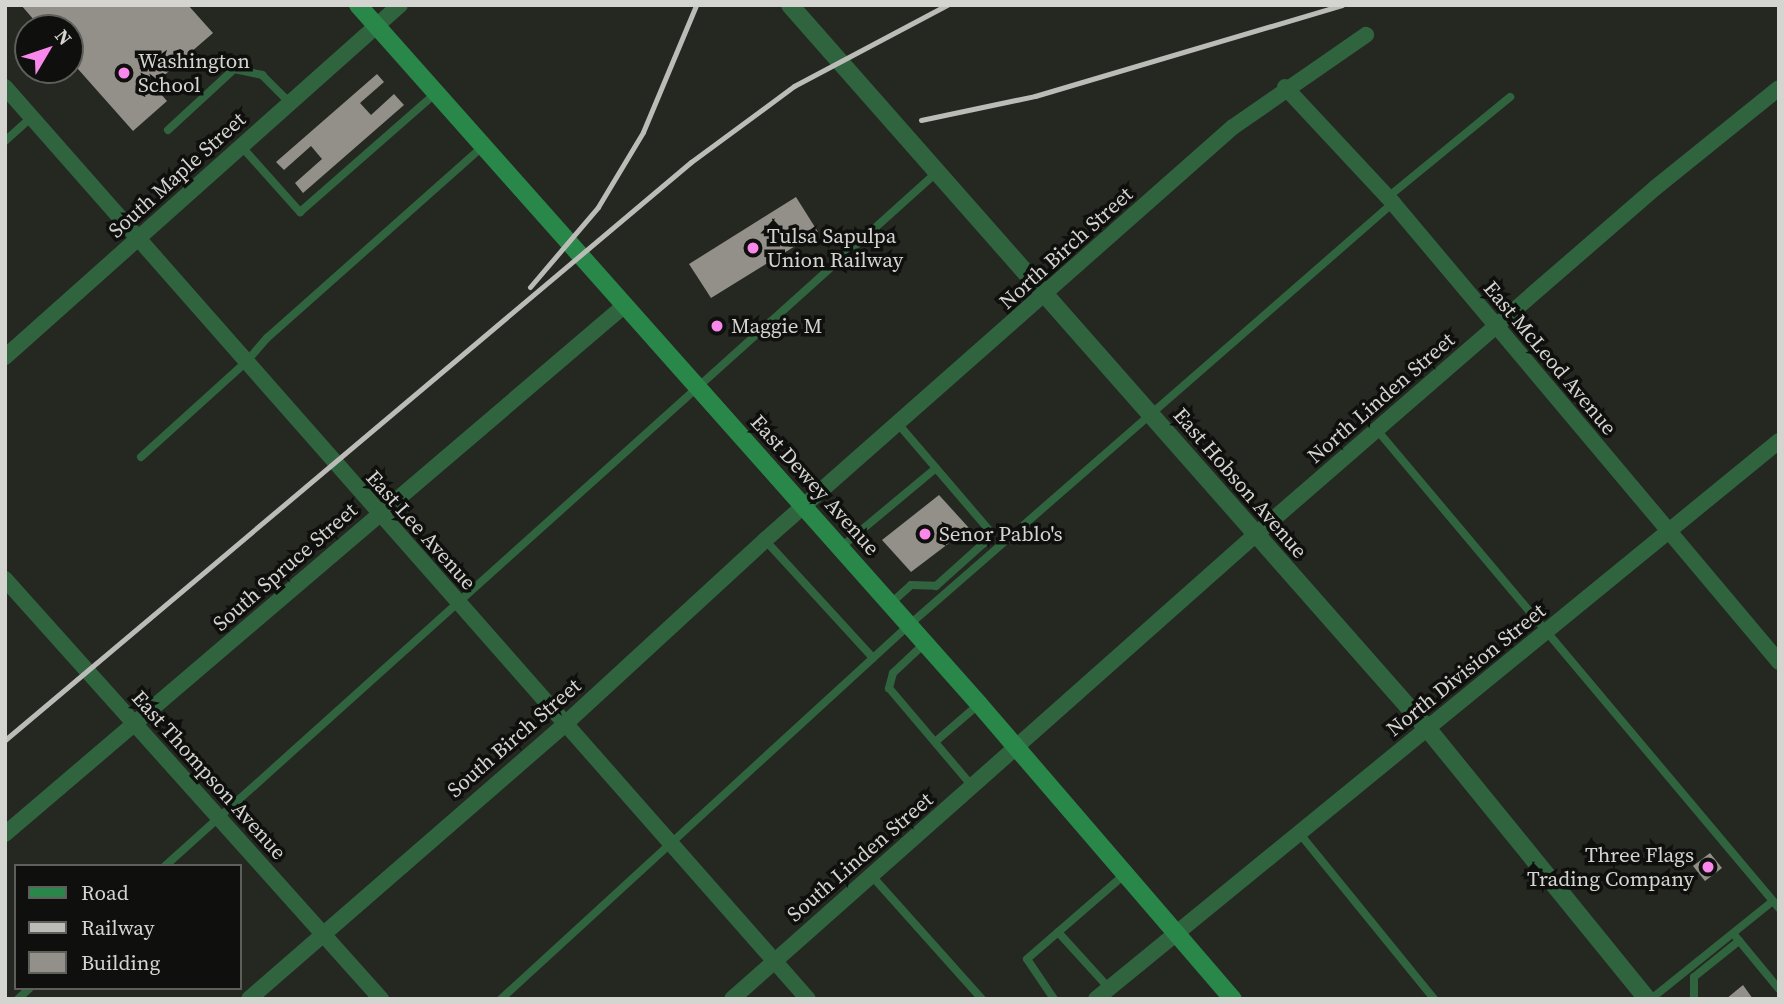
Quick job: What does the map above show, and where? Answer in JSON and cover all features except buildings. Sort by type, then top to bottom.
[{"type":"main road","name":"East Dewey Avenue","points":[[358,5],[1017,746],[1179,932],[1233,999]]},
{"type":"street","name":"South Maple Street","points":[[5,356],[400,5]]},
{"type":"street","name":"East Hobson Avenue","points":[[790,5],[1254,536],[1427,728],[1649,999]]},
{"type":"street","name":"North Birch Street","points":[[804,506],[899,425],[1233,127],[1285,87],[1366,35]]},
{"type":"street","name":"East Lee Avenue","points":[[5,87],[139,237],[377,514],[808,999]]},
{"type":"street","name":"East McLeod Avenue","points":[[1285,87],[1390,200],[1779,662]]},
{"type":"street","name":"North Linden Street","points":[[1017,746],[1655,188],[1779,88]]},
{"type":"street","name":"South Spruce Street","points":[[5,834],[625,305]]},
{"type":"street","name":"North Division Street","points":[[1096,999],[1779,441]]},
{"type":"street","name":"South Birch Street","points":[[249,999],[565,724],[804,506]]},
{"type":"street","name":"East Thompson Avenue","points":[[5,579],[134,724],[221,816],[382,999]]},
{"type":"street","name":"South Linden Street","points":[[732,999],[1017,746]]},
{"type":"lane","points":[[168,130],[234,69],[262,75],[290,103]]},
{"type":"lane","points":[[241,146],[300,212],[436,93]]},
{"type":"lane","points":[[501,999],[672,846],[909,625],[1148,412],[1510,97]]},
{"type":"lane","points":[[5,141],[32,117]]},
{"type":"lane","points":[[141,457],[246,362],[267,338],[484,146]]},
{"type":"lane","points":[[167,864],[937,172]]},
{"type":"lane","points":[[890,604],[911,585],[936,586],[985,543],[989,530],[899,425]]},
{"type":"lane","points":[[1377,430],[1548,630],[1776,905],[1733,933],[1649,999]]},
{"type":"lane","points":[[841,548],[936,468]]},
{"type":"lane","points":[[765,540],[873,658]]},
{"type":"lane","points":[[925,643],[893,673],[889,688],[972,786]]},
{"type":"lane","points":[[934,742],[979,704]]},
{"type":"lane","points":[[1300,834],[1434,999]]},
{"type":"lane","points":[[1054,999],[1027,959],[1127,872]]},
{"type":"lane","points":[[871,875],[982,999]]},
{"type":"lane","points":[[1058,932],[1109,988]]},
{"type":"lane","points":[[1733,933],[1779,989]]},
{"type":"lane","points":[[1694,999],[1694,977],[1739,941]]},
{"type":"railway","points":[[530,287],[598,207],[643,132],[696,5]]},
{"type":"railway","points":[[5,740],[691,162],[794,86],[947,5]]},
{"type":"railway","points":[[921,120],[1035,96],[1342,5]]},
{"type":"place","name":"Washington School","points":[[124,73]]},
{"type":"place","name":"Tulsa Sapulpa Union Railway","points":[[753,248]]},
{"type":"place","name":"Maggie M","points":[[717,326]]},
{"type":"place","name":"Senor Pablo's","points":[[925,534]]},
{"type":"place","name":"Three Flags Trading Company","points":[[1708,867]]}]
